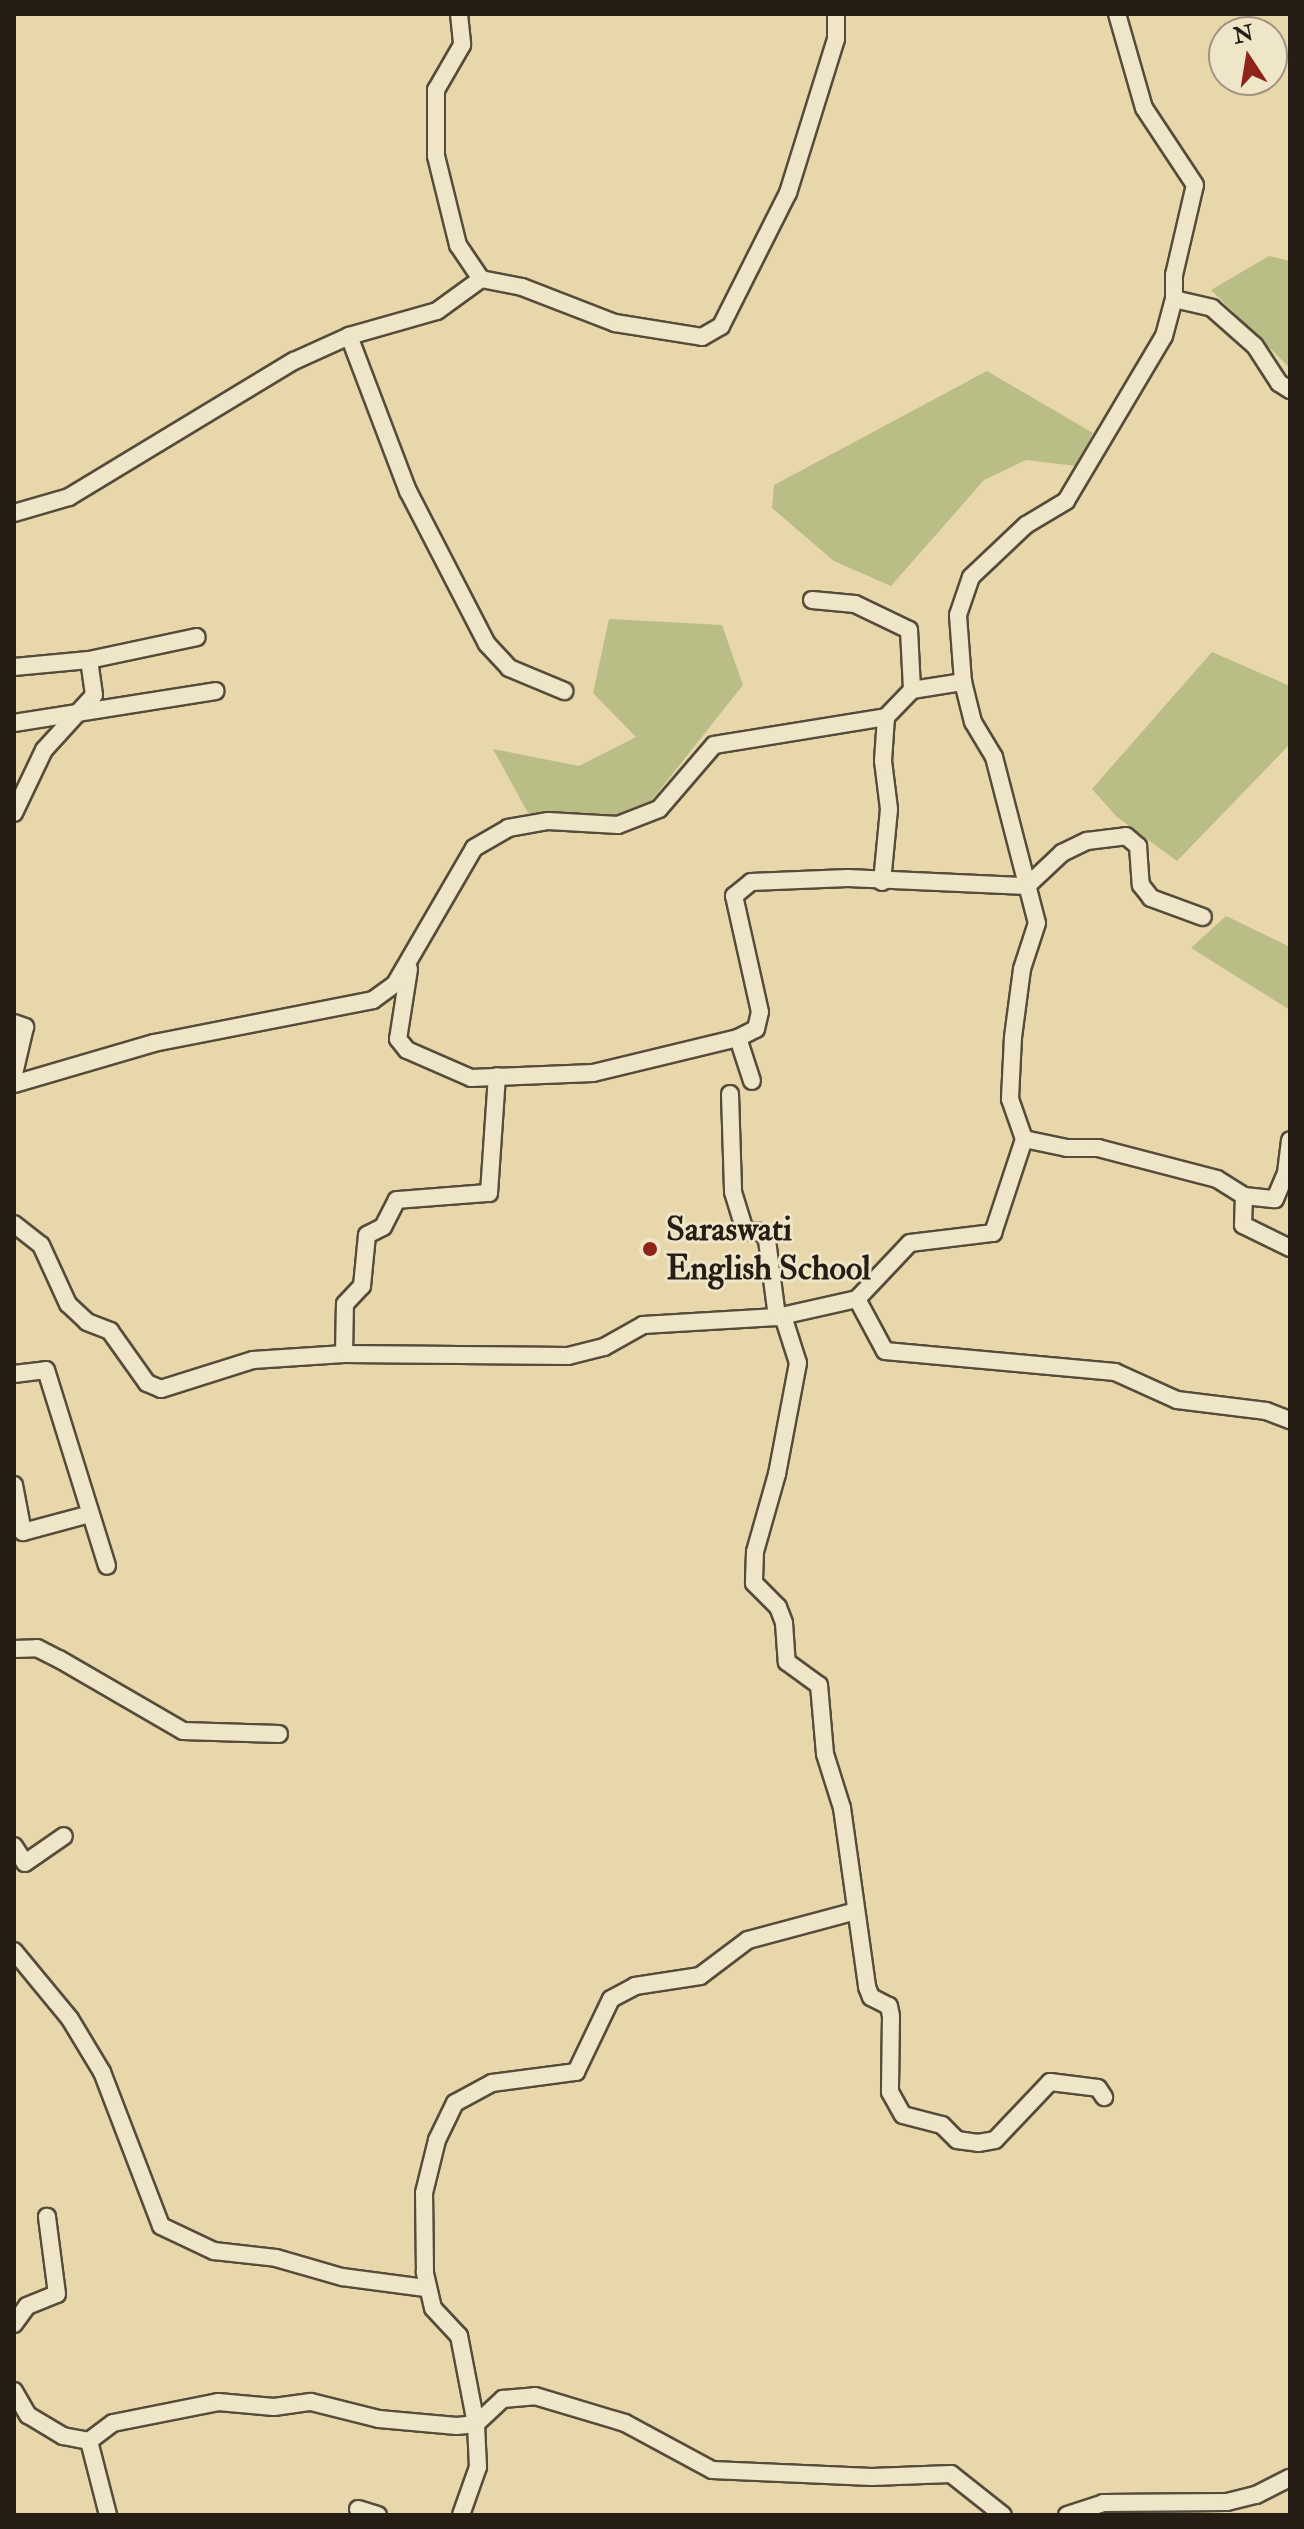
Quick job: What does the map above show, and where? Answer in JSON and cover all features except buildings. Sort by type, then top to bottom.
[{"type":"street","points":[[459,14],[462,45],[436,90],[436,156],[458,245],[481,279],[522,287],[615,323],[702,337],[721,326],[788,193],[836,39],[836,14]]},
{"type":"street","points":[[14,1224],[41,1245],[68,1304],[87,1322],[110,1331],[147,1383],[161,1389],[253,1360],[344,1354],[568,1356],[604,1347],[643,1325],[780,1316],[857,1299],[910,1243],[993,1233],[1024,1139],[1010,1099],[1022,969],[1037,923],[994,757],[973,722],[963,682],[958,615],[966,586],[1026,525],[1066,501],[1164,336],[1174,299],[1174,275],[1195,185],[1144,108],[1117,14]]},
{"type":"street","points":[[14,513],[69,497],[229,397],[349,336],[437,311],[481,279]]},
{"type":"street","points":[[1174,299],[1212,308],[1255,346],[1279,383],[1290,390]]},
{"type":"street","points":[[349,336],[408,491],[479,632],[509,668],[564,691]]},
{"type":"street","points":[[812,600],[855,604],[909,630],[912,690]]},
{"type":"street","points":[[14,667],[89,660],[197,637]]},
{"type":"street","points":[[14,813],[44,750],[94,695],[89,660]]},
{"type":"street","points":[[14,1084],[154,1043],[373,1000],[395,984],[474,848],[508,828],[548,821],[618,825],[659,809],[714,745],[886,717],[912,690],[963,682]]},
{"type":"street","points":[[14,723],[215,691]]},
{"type":"street","points":[[882,882],[889,809],[883,761],[886,717]]},
{"type":"street","points":[[406,964],[409,971],[398,1039],[424,1059],[471,1078],[618,1071],[738,1038],[760,1020],[734,896],[737,889],[751,882],[1027,886],[1062,853],[1087,841],[1126,836],[1138,846],[1141,885],[1151,898],[1203,917]]},
{"type":"street","points":[[14,1023],[25,1027],[14,1074]]},
{"type":"street","points":[[738,1038],[752,1081]]},
{"type":"street","points":[[344,1354],[345,1304],[362,1286],[367,1235],[383,1227],[397,1200],[489,1193],[497,1076]]},
{"type":"street","points":[[730,1094],[733,1192],[745,1231],[762,1232],[767,1240],[780,1316],[798,1363],[777,1474],[755,1552],[754,1583],[778,1607],[784,1623],[787,1662],[819,1685],[825,1754],[842,1808],[867,1987],[871,1997],[889,2006],[890,2092],[903,2115],[942,2125],[957,2140],[978,2143],[1003,2133],[1050,2082],[1098,2088],[1104,2097]]},
{"type":"street","points":[[1024,1139],[1177,1165],[1217,1179],[1244,1196],[1275,1199],[1286,1173],[1290,1140]]},
{"type":"street","points":[[1244,1196],[1243,1225],[1290,1248]]},
{"type":"street","points":[[857,1299],[885,1351],[1115,1372],[1177,1400],[1266,1411],[1290,1420]]},
{"type":"street","points":[[14,1374],[46,1370],[107,1566]]},
{"type":"street","points":[[14,1485],[23,1532],[90,1514]]},
{"type":"street","points":[[14,1649],[37,1648],[183,1731],[279,1734]]},
{"type":"street","points":[[14,1846],[25,1863],[64,1836]]},
{"type":"street","points":[[461,2515],[480,2448],[459,2336],[433,2308],[425,2288],[424,2193],[437,2140],[455,2103],[492,2083],[576,2072],[611,1999],[635,1986],[700,1976],[748,1940],[856,1911]]},
{"type":"street","points":[[14,1951],[70,2019],[102,2072],[161,2226],[214,2251],[425,2288]]},
{"type":"street","points":[[14,2324],[27,2306],[57,2294],[47,2217]]},
{"type":"street","points":[[14,2391],[21,2417],[63,2436],[89,2441],[113,2423],[218,2402],[274,2407],[311,2402],[406,2423],[476,2424],[503,2399],[535,2396],[625,2423],[712,2470],[872,2477],[951,2474],[1003,2515]]},
{"type":"street","points":[[89,2441],[108,2515]]},
{"type":"street","points":[[1067,2515],[1103,2503],[1227,2502],[1256,2495],[1290,2478]]},
{"type":"street","points":[[358,2509],[378,2515]]},
{"type":"green space","points":[[1269,256],[1290,261],[1290,368],[1211,290]]},
{"type":"green space","points":[[987,371],[1093,433],[1076,466],[1026,460],[984,480],[891,586],[834,561],[772,508],[774,485]]},
{"type":"green space","points":[[609,619],[722,625],[743,685],[651,801],[615,816],[528,813],[493,749],[579,766],[636,737],[593,693]]},
{"type":"green space","points":[[1212,652],[1290,686],[1290,744],[1177,861],[1117,817],[1092,789]]},
{"type":"green space","points":[[1226,916],[1290,947],[1290,1010],[1191,948]]},
{"type":"place","name":"Saraswati English School","points":[[650,1249]]}]
